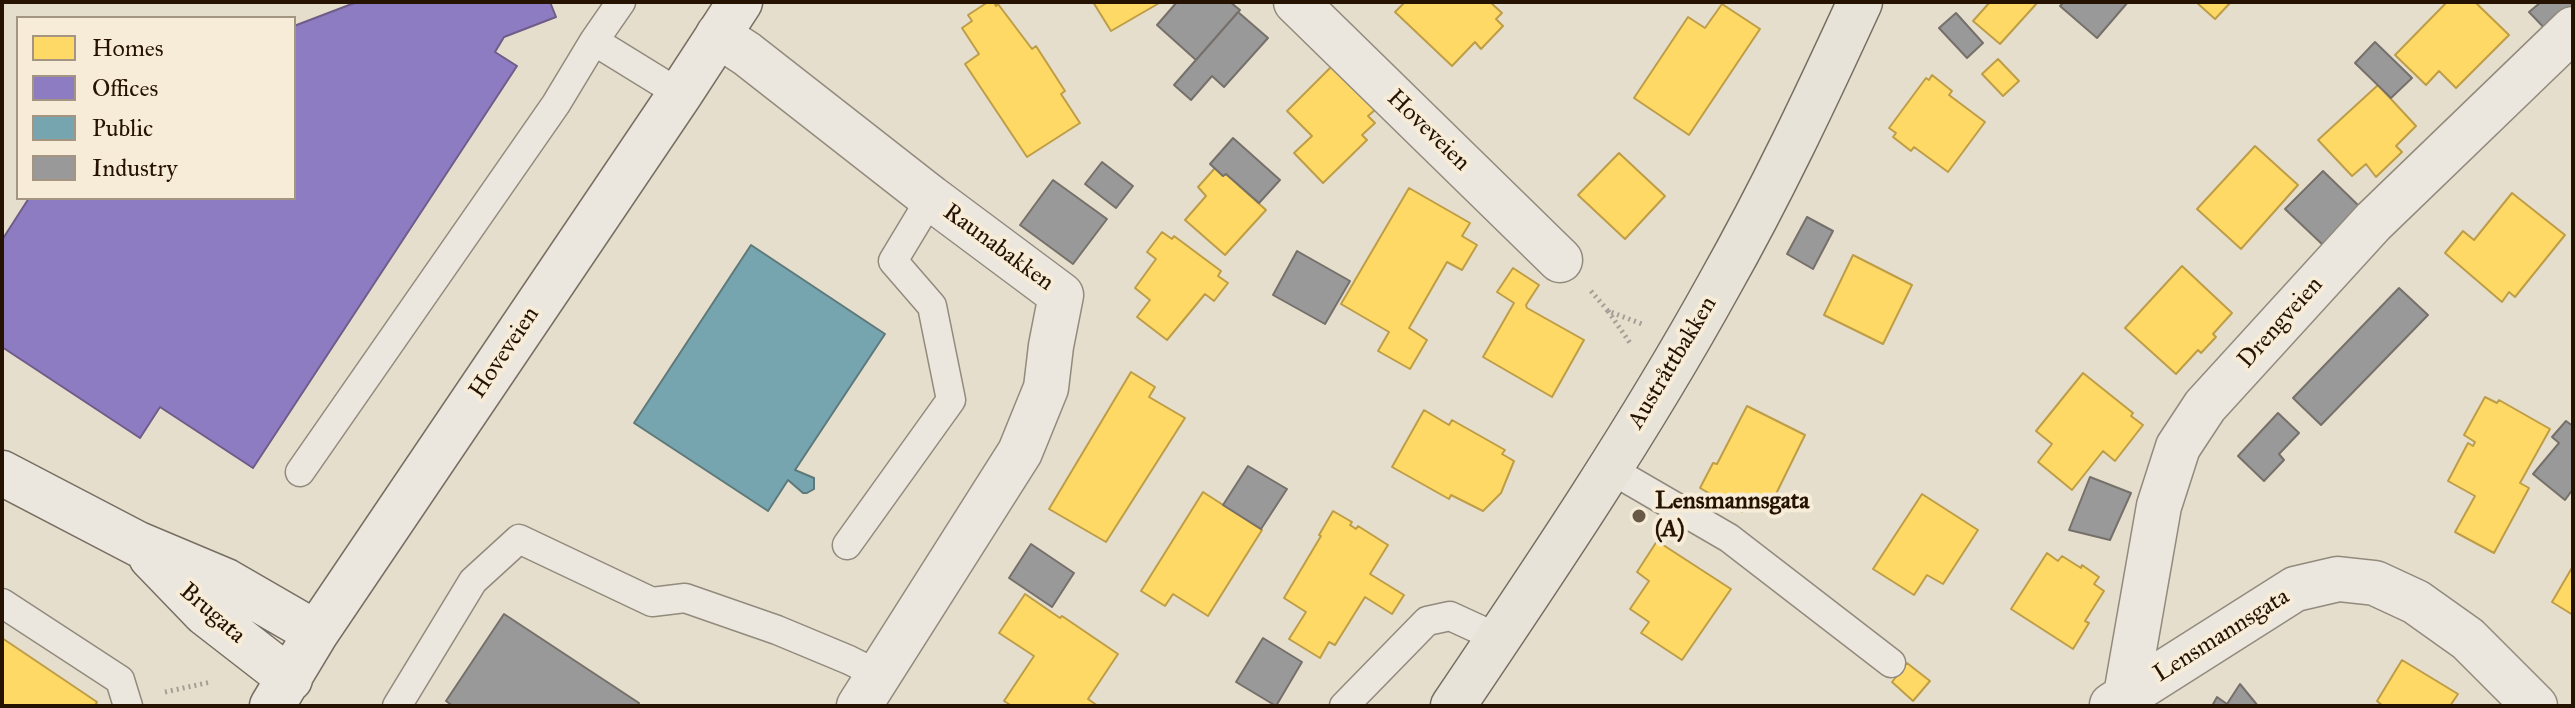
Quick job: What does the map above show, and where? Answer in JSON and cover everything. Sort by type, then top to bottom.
[{"type":"main road","name":"Austråttbakken","points":[[1453,706],[1610,469],[1719,286],[1803,127],[1860,2]]},
{"type":"street","name":"Hoveveien","points":[[1296,2],[1560,260]]},
{"type":"street","name":"Hoveveien","points":[[281,693],[316,633],[729,19]]},
{"type":"street","name":"Raunabakken","points":[[729,19],[747,54],[1061,295],[1046,388],[1020,452],[869,691]]},
{"type":"street","name":"Drengveien","points":[[2118,701],[2159,506],[2178,447],[2205,406],[2373,222],[2573,29]]},
{"type":"street","name":"Brugata","points":[[2,473],[138,544],[226,581],[316,633]]},
{"type":"street","name":"Brugata","points":[[138,544],[281,693]]},
{"type":"street","name":"Lensmannsgata","points":[[2118,701],[2295,589],[2338,579],[2375,583],[2416,602],[2468,639],[2535,706]]},
{"type":"lane","points":[[300,472],[556,104],[621,2]]},
{"type":"lane","points":[[594,41],[680,94]]},
{"type":"lane","points":[[847,545],[951,400],[932,306],[893,261],[931,198]]},
{"type":"lane","points":[[1610,469],[1729,538],[1891,663]]},
{"type":"lane","points":[[397,706],[473,581],[519,539],[652,602],[685,598],[777,630],[849,660],[869,691]]},
{"type":"lane","points":[[2,603],[120,680],[128,706]]},
{"type":"lane","points":[[1344,706],[1427,621],[1450,616],[1498,638]]},
{"type":"path","points":[[1560,260],[1608,311],[1636,352]]},
{"type":"path","points":[[1608,311],[1650,328]]},
{"type":"path","points":[[159,693],[211,682]]},
{"type":"building: Homes","points":[[988,2],[998,4],[1032,49],[1036,46],[1065,91],[1061,94],[1080,123],[1027,157],[965,64],[979,54],[962,28],[972,21],[968,15]]},
{"type":"building: Homes","points":[[1093,2],[1161,2],[1111,31]]},
{"type":"building: Homes","points":[[1405,2],[1490,2],[1502,13],[1496,19],[1503,26],[1481,49],[1475,42],[1452,66],[1395,12]]},
{"type":"building: Homes","points":[[1990,2],[2038,2],[2000,44],[1973,21]]},
{"type":"building: Homes","points":[[2196,2],[2231,2],[2215,19]]},
{"type":"building: Homes","points":[[2447,2],[2475,2],[2509,35],[2456,88],[2439,71],[2426,85],[2395,55]]},
{"type":"building: Homes","points":[[1722,4],[1760,29],[1689,135],[1634,98],[1688,17],[1705,28]]},
{"type":"building: Homes","points":[[1998,59],[2019,81],[2003,96],[1982,74]]},
{"type":"building: Homes","points":[[1333,65],[1376,109],[1368,116],[1375,123],[1362,135],[1367,140],[1323,183],[1294,153],[1312,136],[1287,111]]},
{"type":"building: Homes","points":[[1932,75],[1952,91],[1949,95],[1985,122],[1948,172],[1914,147],[1911,151],[1893,137],[1896,133],[1889,128],[1926,78],[1929,80]]},
{"type":"building: Homes","points":[[2378,85],[2416,126],[2396,146],[2402,152],[2376,177],[2366,164],[2352,176],[2318,140]]},
{"type":"building: Homes","points":[[2255,146],[2298,185],[2241,249],[2197,209]]},
{"type":"building: Homes","points":[[1619,153],[1665,196],[1625,239],[1578,195]]},
{"type":"building: Homes","points":[[1215,168],[1266,210],[1225,255],[1185,220],[1206,196],[1198,187]]},
{"type":"building: Homes","points":[[1409,188],[1470,223],[1462,236],[1477,245],[1462,270],[1447,262],[1409,328],[1427,340],[1410,369],[1378,351],[1389,332],[1341,304]]},
{"type":"building: Homes","points":[[2512,193],[2565,235],[2515,297],[2509,292],[2502,302],[2445,253],[2463,231],[2474,240]]},
{"type":"building: Homes","points":[[1162,232],[1172,239],[1174,236],[1221,271],[1218,276],[1228,283],[1214,301],[1205,294],[1167,340],[1137,317],[1150,300],[1135,288],[1156,259],[1147,252]]},
{"type":"building: Homes","points":[[1853,255],[1912,285],[1883,344],[1824,315]]},
{"type":"building: Homes","points":[[2182,266],[2232,313],[2213,334],[2216,337],[2201,353],[2198,350],[2176,374],[2125,328]]},
{"type":"building: Homes","points":[[1513,268],[1539,285],[1527,308],[1584,340],[1552,397],[1483,357],[1514,303],[1497,292]]},
{"type":"building: Homes","points":[[1131,372],[1155,387],[1149,397],[1185,418],[1106,542],[1049,509]]},
{"type":"building: Homes","points":[[2083,373],[2133,413],[2131,416],[2143,425],[2115,461],[2103,451],[2072,490],[2038,462],[2052,444],[2036,431]]},
{"type":"building: Homes","points":[[2485,397],[2497,403],[2499,400],[2550,429],[2520,483],[2529,488],[2494,553],[2455,532],[2475,496],[2448,481],[2468,443],[2473,446],[2475,442],[2464,435]]},
{"type":"building: Homes","points":[[1747,406],[1805,435],[1773,500],[1770,498],[1768,503],[1751,495],[1742,512],[1700,488],[1713,463],[1717,464]]},
{"type":"building: Homes","points":[[1424,410],[1449,425],[1452,420],[1505,450],[1502,454],[1514,461],[1501,493],[1483,511],[1451,495],[1449,499],[1392,467]]},
{"type":"building: Homes","points":[[1203,492],[1262,530],[1208,616],[1173,594],[1165,606],[1141,591]]},
{"type":"building: Homes","points":[[1922,494],[1978,530],[1943,584],[1927,575],[1914,595],[1873,569]]},
{"type":"building: Homes","points":[[1333,511],[1352,522],[1350,525],[1356,529],[1358,526],[1388,545],[1370,574],[1404,595],[1392,614],[1365,597],[1335,645],[1329,642],[1320,658],[1289,639],[1306,612],[1284,598]]},
{"type":"building: Homes","points":[[1657,541],[1731,589],[1682,660],[1641,633],[1649,622],[1630,609],[1649,581],[1637,572]]},
{"type":"building: Homes","points":[[2047,553],[2058,561],[2062,556],[2081,568],[2082,565],[2099,577],[2094,584],[2104,591],[2085,621],[2089,623],[2073,649],[2011,609]]},
{"type":"building: Homes","points":[[2573,566],[2573,615],[2552,602]]},
{"type":"building: Homes","points":[[1025,594],[1118,654],[1088,699],[1098,706],[1012,706],[1004,701],[1034,656],[999,633]]},
{"type":"building: Homes","points":[[2,638],[97,702],[95,706],[2,706]]},
{"type":"building: Homes","points":[[2402,660],[2458,694],[2450,706],[2383,706],[2377,701]]},
{"type":"building: Homes","points":[[1907,663],[1930,681],[1913,701],[1892,682]]},
{"type":"building: Offices","points":[[357,2],[550,2],[556,17],[504,37],[495,52],[517,66],[253,468],[160,407],[140,438],[2,347],[2,240],[28,200],[296,200],[296,25]]},
{"type":"building: Public","points":[[751,245],[885,334],[795,470],[814,478],[814,489],[803,493],[788,480],[768,511],[634,423]]},
{"type":"building: Industry","points":[[1177,2],[1230,2],[1240,10],[1196,60],[1157,25]]},
{"type":"building: Industry","points":[[2064,2],[2128,2],[2097,38],[2060,6]]},
{"type":"building: Industry","points":[[2541,2],[2573,2],[2573,13],[2550,34],[2529,12]]},
{"type":"building: Industry","points":[[1238,12],[1268,38],[1224,87],[1212,76],[1191,100],[1174,85]]},
{"type":"building: Industry","points":[[1956,13],[1983,43],[1967,58],[1939,28]]},
{"type":"building: Industry","points":[[2375,42],[2412,78],[2391,98],[2355,63]]},
{"type":"building: Industry","points":[[1233,138],[1280,180],[1259,203],[1210,164]]},
{"type":"building: Industry","points":[[1102,162],[1133,186],[1116,208],[1085,184]]},
{"type":"building: Industry","points":[[2323,171],[2360,207],[2323,245],[2285,209]]},
{"type":"building: Industry","points":[[1053,180],[1107,219],[1073,264],[1020,225]]},
{"type":"building: Industry","points":[[1807,217],[1833,231],[1813,269],[1787,254]]},
{"type":"building: Industry","points":[[1297,251],[1350,281],[1325,324],[1273,295]]},
{"type":"building: Industry","points":[[2399,288],[2428,315],[2321,425],[2293,398]]},
{"type":"building: Industry","points":[[2278,413],[2299,433],[2279,454],[2284,460],[2264,481],[2238,456]]},
{"type":"building: Industry","points":[[2566,421],[2573,426],[2573,489],[2565,500],[2533,474],[2559,443],[2552,437]]},
{"type":"building: Industry","points":[[1248,466],[1287,489],[1261,529],[1223,505]]},
{"type":"building: Industry","points":[[2090,477],[2131,493],[2110,540],[2069,530]]},
{"type":"building: Industry","points":[[1031,544],[1074,573],[1052,607],[1009,578]]},
{"type":"building: Industry","points":[[504,614],[639,703],[638,706],[453,706],[446,701]]},
{"type":"building: Industry","points":[[1263,638],[1302,662],[1276,706],[1236,682]]},
{"type":"building: Industry","points":[[2240,684],[2258,706],[2212,706],[2217,697],[2227,704]]},
{"type":"place","name":"Lensmannsgata (A)","points":[[1639,516]]}]
